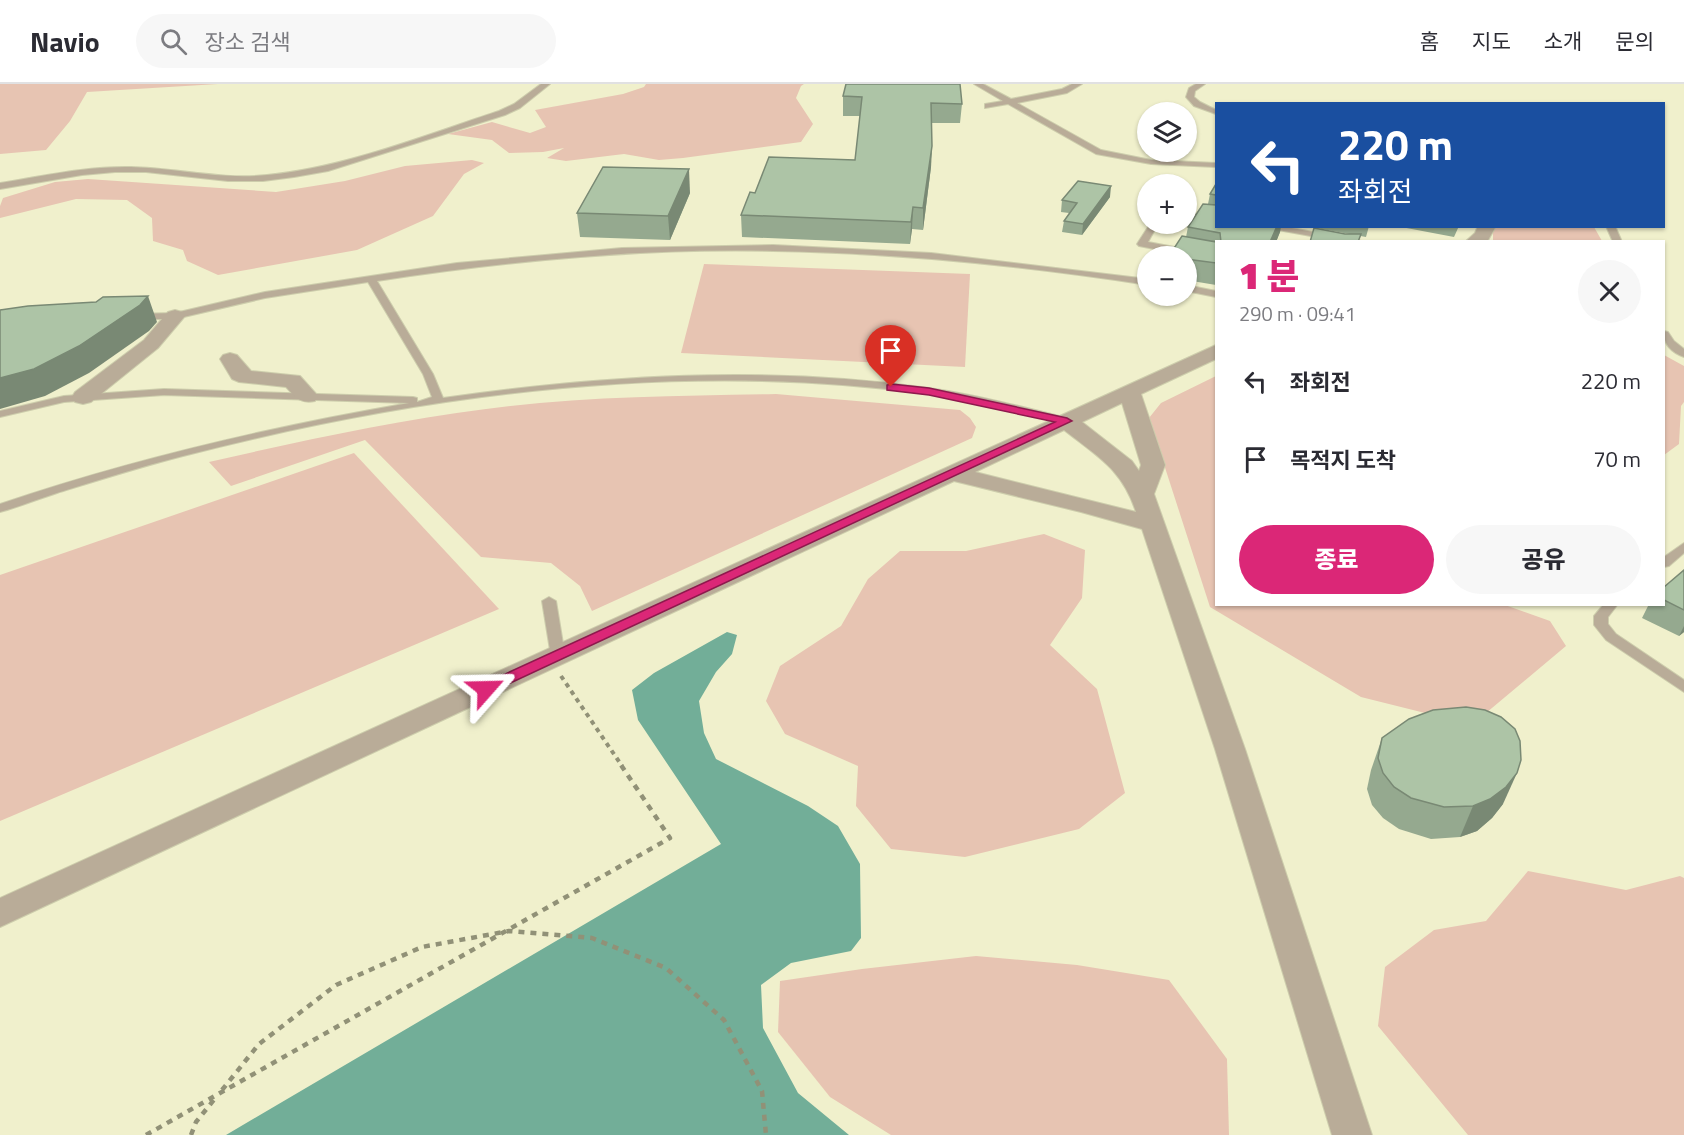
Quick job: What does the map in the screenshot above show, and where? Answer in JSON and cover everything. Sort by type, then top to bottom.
[{"type":"street","points":[[1477,240],[1483,236],[1486,228]]},
{"type":"street","points":[[83,397],[151,344],[175,316]]},
{"type":"street","points":[[0,913],[1215,351]]},
{"type":"street","points":[[230,359],[240,374],[247,377],[292,381],[307,396]]},
{"type":"street","points":[[1130,392],[1153,465],[1142,494]]},
{"type":"street","points":[[1067,421],[1124,466],[1142,494],[1230,749],[1352,1135]]},
{"type":"street","points":[[953,474],[1088,506],[1151,524]]},
{"type":"lane","points":[[0,186],[62,174],[103,170],[133,170],[241,179],[325,169],[502,113],[517,106],[546,84]]},
{"type":"lane","points":[[978,84],[1099,152],[1151,162],[1215,165]]},
{"type":"lane","points":[[988,106],[1064,91],[1078,84]]},
{"type":"lane","points":[[1201,84],[1192,90],[1190,98],[1197,104],[1215,112]]},
{"type":"lane","points":[[1197,217],[1215,220]]},
{"type":"lane","points":[[1274,228],[1350,240]]},
{"type":"lane","points":[[1148,234],[1142,244],[1215,258]]},
{"type":"lane","points":[[121,316],[175,316],[264,295],[370,278],[457,266],[622,251],[773,248],[988,261],[1137,281]]},
{"type":"lane","points":[[370,278],[428,374],[439,400]]},
{"type":"lane","points":[[1197,290],[1215,294]]},
{"type":"lane","points":[[1665,336],[1670,343],[1684,354]]},
{"type":"lane","points":[[0,508],[132,466],[306,424],[439,400],[583,382],[690,378],[815,381],[929,391],[1067,421]]},
{"type":"lane","points":[[0,414],[33,404],[83,397],[164,392],[439,400]]},
{"type":"lane","points":[[1665,562],[1684,547]]},
{"type":"lane","points":[[549,601],[554,658]]},
{"type":"lane","points":[[1610,606],[1601,616],[1601,626],[1611,637],[1684,687]]},
{"type":"path","points":[[146,1135],[509,932],[670,838],[554,658]]},
{"type":"path","points":[[191,1135],[196,1122],[259,1044],[336,985],[422,947],[509,932],[592,938],[666,968],[724,1020],[762,1091],[766,1135]]},
{"type":"shaded area","points":[[0,84],[218,84],[87,92],[70,121],[46,150],[0,154]]},
{"type":"shaded area","points":[[646,84],[804,84],[796,98],[813,124],[801,142],[659,160],[624,154],[566,161],[547,158],[564,148],[543,152],[509,153],[492,140],[448,134],[492,122],[530,133],[546,127],[535,110],[623,94],[644,87]]},
{"type":"shaded area","points":[[472,160],[484,163],[464,174],[433,216],[357,250],[218,275],[187,261],[183,250],[153,241],[152,218],[127,200],[76,199],[0,218],[3,198],[55,182],[88,179],[276,192],[345,181],[405,166]]},
{"type":"shaded area","points":[[1493,228],[1595,228],[1601,240],[1493,240]]},
{"type":"shaded area","points":[[704,264],[970,274],[965,367],[681,353]]},
{"type":"shaded area","points":[[1665,356],[1684,366],[1684,402],[1681,406],[1679,444],[1665,454]]},
{"type":"shaded area","points":[[1215,376],[1215,606],[1508,606],[1550,621],[1566,646],[1486,713],[1429,714],[1361,697],[1210,607],[1149,418],[1161,403]]},
{"type":"shaded area","points":[[776,394],[960,410],[976,427],[972,438],[592,611],[580,586],[551,563],[481,557],[365,440],[231,486],[209,462],[312,439],[486,409],[594,399]]},
{"type":"shaded area","points":[[354,453],[499,609],[0,821],[0,575]]},
{"type":"shaded area","points":[[1044,534],[1085,550],[1082,598],[1050,645],[1097,689],[1125,793],[1079,829],[965,857],[891,849],[856,806],[858,766],[785,734],[766,701],[780,666],[841,626],[868,579],[900,551],[966,551]]},
{"type":"shaded area","points":[[727,632],[737,635],[732,654],[716,672],[699,701],[704,733],[716,759],[808,806],[838,826],[860,864],[861,938],[851,951],[791,963],[761,985],[763,1028],[798,1093],[849,1135],[226,1135],[721,844],[638,720],[632,690],[654,673]]},
{"type":"shaded area","points":[[1528,871],[1626,890],[1680,876],[1684,878],[1684,1135],[1468,1135],[1378,1026],[1385,967],[1434,930],[1486,921]]},
{"type":"shaded area","points":[[976,956],[1077,965],[1169,980],[1227,1059],[1229,1135],[891,1135],[830,1097],[778,1032],[780,981]]},
{"type":"building","points":[[846,84],[960,84],[962,104],[931,103],[932,146],[923,208],[913,207],[911,222],[741,215],[750,192],[755,193],[769,157],[855,160],[862,97],[843,96]]},
{"type":"building","points":[[603,167],[689,169],[668,216],[577,213]]},
{"type":"building","points":[[1078,181],[1111,186],[1083,224],[1064,221],[1077,203],[1062,200]]},
{"type":"building","points":[[1215,186],[1215,195],[1210,194]]},
{"type":"building","points":[[1203,204],[1215,205],[1215,228],[1276,228],[1271,240],[1221,240],[1220,233],[1197,229],[1197,213]]},
{"type":"building","points":[[1314,228],[1345,234],[1361,234],[1359,240],[1311,240]]},
{"type":"building","points":[[1182,236],[1215,242],[1215,263],[1197,260],[1197,246],[1176,246]]},
{"type":"building","points":[[148,296],[140,305],[79,346],[34,369],[0,378],[0,310],[96,302],[103,297]]},
{"type":"building","points":[[1684,570],[1684,610],[1665,600],[1665,586]]},
{"type":"building","points":[[1466,707],[1485,710],[1501,717],[1515,729],[1520,741],[1521,760],[1517,773],[1506,787],[1490,799],[1473,806],[1444,807],[1411,798],[1394,787],[1383,773],[1378,758],[1382,738],[1409,719],[1433,710]]},
{"type":"route","points":[[486,689],[1067,421],[929,391],[891,387]]}]
